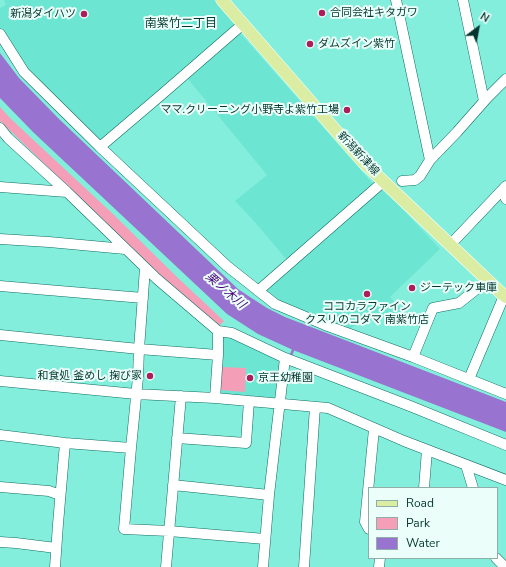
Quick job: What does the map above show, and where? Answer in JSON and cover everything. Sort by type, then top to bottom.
[{"type":"main road","name":"新潟新津線","points":[[222,0],[364,162],[505,297]]},
{"type":"street","points":[[396,0],[430,160]]},
{"type":"street","points":[[463,0],[484,101]]},
{"type":"street","points":[[100,147],[243,24]]},
{"type":"street","points":[[0,34],[24,72],[100,147],[227,266],[275,304],[325,325],[469,379],[505,390]]},
{"type":"street","points":[[402,180],[415,180],[420,176],[430,160],[506,79]]},
{"type":"street","points":[[0,128],[8,138],[145,268],[218,331],[232,333],[285,358],[506,445]]},
{"type":"street","points":[[258,290],[384,181]]},
{"type":"street","points":[[0,187],[66,192]]},
{"type":"street","points":[[451,244],[505,192]]},
{"type":"street","points":[[0,239],[125,249]]},
{"type":"street","points":[[145,268],[138,377],[124,529],[266,539]]},
{"type":"street","points":[[412,357],[433,308],[459,303],[488,280]]},
{"type":"street","points":[[0,286],[143,298]]},
{"type":"street","points":[[469,379],[505,297]]},
{"type":"street","points":[[215,398],[218,331]]},
{"type":"street","points":[[0,336],[218,355]]},
{"type":"street","points":[[263,567],[269,495],[285,358]]},
{"type":"street","points":[[0,381],[136,394],[215,398],[328,408],[427,450],[506,480]]},
{"type":"street","points":[[166,567],[181,396]]},
{"type":"street","points":[[177,438],[246,443],[250,401]]},
{"type":"street","points":[[304,567],[315,407]]},
{"type":"street","points":[[368,487],[374,428]]},
{"type":"street","points":[[0,435],[65,443],[131,448]]},
{"type":"street","points":[[55,567],[65,443]]},
{"type":"street","points":[[424,487],[427,450]]},
{"type":"street","points":[[466,465],[473,487]]},
{"type":"street","points":[[173,485],[269,495]]},
{"type":"street","points":[[0,487],[49,491],[60,495]]},
{"type":"street","points":[[368,491],[365,522],[368,527]]},
{"type":"street","points":[[0,542],[56,548]]},
{"type":"street","points":[[497,559],[505,567]]},
{"type":"shaded area","points":[[4,0],[214,0],[237,27],[100,142],[27,72],[0,29],[0,8],[6,5]]},
{"type":"shaded area","points":[[240,33],[374,185],[287,260],[235,201],[267,175],[188,79]]},
{"type":"shaded area","points":[[381,186],[440,249],[390,297],[405,313],[358,323],[349,330],[275,301],[262,290]]},
{"type":"shaded area","name":"京王幼稚園","points":[[222,334],[231,335],[282,361],[279,398],[218,395]]},
{"type":"green space","points":[[0,107],[224,321],[219,326],[169,284],[0,121]]},
{"type":"green space","points":[[222,367],[246,368],[245,392],[220,390]]},
{"type":"water","name":"栗ノ木川","points":[[0,53],[19,78],[58,118],[238,289],[267,308],[285,317],[506,402],[506,432],[293,350],[258,334],[227,314],[33,132],[0,98]]},
{"type":"waterway","points":[[291,355],[293,350]]},
{"type":"place","name":"合同会社キタガワ","points":[[322,13]]},
{"type":"place","name":"新潟ダイハツ","points":[[84,14]]},
{"type":"place","name":"ダムズイン紫竹","points":[[310,44]]},
{"type":"place","name":"ママ.クリーニング小野寺よ紫竹工場","points":[[347,110]]},
{"type":"place","name":"ジーテック車庫","points":[[412,288]]},
{"type":"place","name":"ココカラファイン クスリのコダマ 南紫竹店","points":[[367,294]]},
{"type":"place","name":"和食処 釜めし 掬び家","points":[[150,376]]},
{"type":"place","name":"京王幼稚園","points":[[250,378]]},
{"type":"district","name":"南紫竹二丁目","points":[[181,24]]}]
